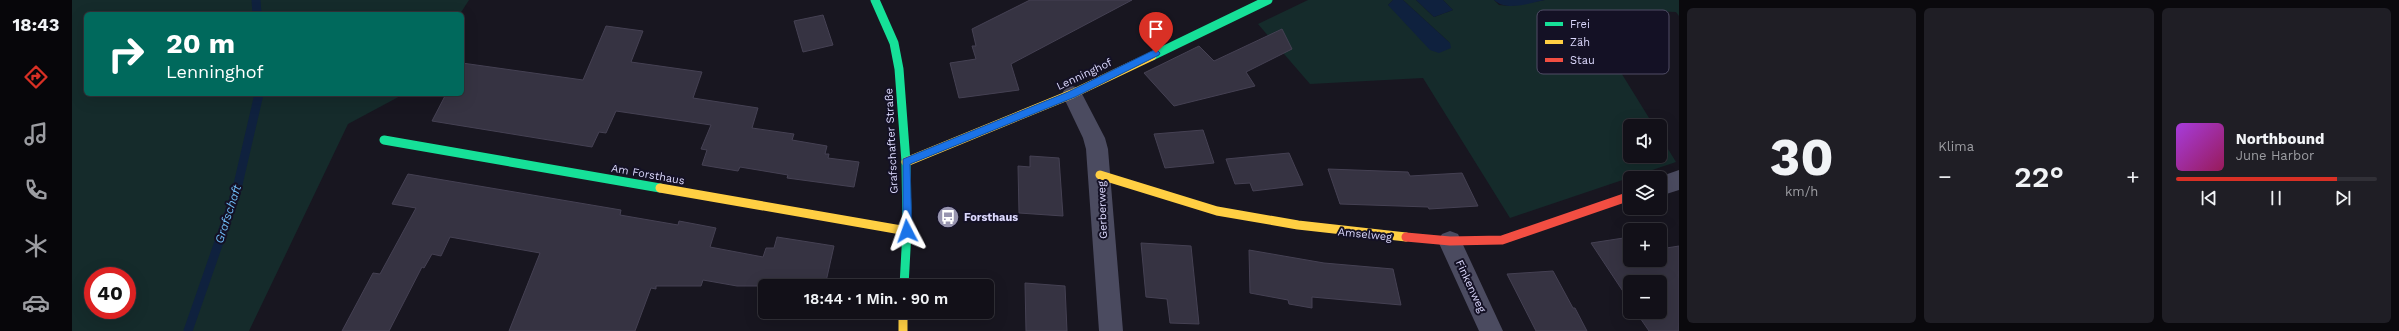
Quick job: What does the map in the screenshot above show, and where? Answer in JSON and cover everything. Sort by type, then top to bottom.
[{"type":"street","name":"Grafschafter Straße","points":[[876,0],[894,43],[899,69],[906,162],[907,231],[904,279]]},
{"type":"street","name":"Lenninghof","points":[[906,162],[1072,94],[1268,0]]},
{"type":"street","name":"Gerberweg","points":[[1072,94],[1094,138],[1100,174],[1101,226],[1111,331]]},
{"type":"street","name":"Am Forsthaus","points":[[384,140],[907,231]]},
{"type":"street","name":"Amselweg","points":[[1100,174],[1167,197],[1233,214],[1319,228],[1450,241],[1502,240],[1623,198]]},
{"type":"street","points":[[1667,184],[1679,180]]},
{"type":"street","name":"Finkenweg","points":[[1450,241],[1492,331]]},
{"type":"street","points":[[903,319],[903,331]]},
{"type":"green space","points":[[72,0],[469,0],[461,12],[84,12],[84,96],[400,96],[348,124],[249,331],[72,331]]},
{"type":"green space","points":[[1308,0],[1393,0],[1388,5],[1450,43],[1403,0],[1416,0],[1434,17],[1453,10],[1443,0],[1494,0],[1499,5],[1511,6],[1545,0],[1679,0],[1679,16],[1676,12],[1669,12],[1669,10],[1537,10],[1537,74],[1622,74],[1650,119],[1623,119],[1623,163],[1667,163],[1667,147],[1676,162],[1649,171],[1623,171],[1623,180],[1510,218],[1423,78],[1310,84],[1258,24]]},
{"type":"water","points":[[1393,0],[1403,0],[1450,43],[1451,48],[1439,53],[1430,50],[1388,5]]},
{"type":"water","points":[[1416,0],[1443,0],[1453,10],[1434,17]]},
{"type":"water","points":[[1494,0],[1545,0],[1512,6],[1499,4]]},
{"type":"building","points":[[1030,0],[1132,0],[1011,64],[1019,90],[959,98],[950,63],[976,59],[972,46],[976,46],[972,29]]},
{"type":"building","points":[[823,15],[833,45],[803,52],[794,21]]},
{"type":"building","points":[[606,26],[643,31],[631,62],[702,72],[693,98],[758,108],[752,128],[794,134],[792,140],[827,146],[825,154],[829,154],[828,158],[859,162],[854,187],[787,178],[788,175],[740,167],[738,171],[702,165],[707,150],[701,149],[711,125],[616,111],[606,133],[599,132],[592,147],[432,121],[445,96],[464,96],[464,63],[583,80]]},
{"type":"building","points":[[1282,29],[1292,49],[1246,72],[1255,86],[1174,106],[1144,73],[1199,46],[1214,61]]},
{"type":"building","points":[[1203,130],[1214,163],[1165,168],[1154,134]]},
{"type":"building","points":[[1289,153],[1303,185],[1253,191],[1250,183],[1235,184],[1226,159]]},
{"type":"building","points":[[1030,156],[1059,158],[1063,216],[1019,213],[1018,166],[1030,167]]},
{"type":"building","points":[[1328,169],[1408,172],[1410,176],[1462,173],[1478,206],[1429,209],[1428,207],[1340,204]]},
{"type":"building","points":[[408,174],[621,210],[620,215],[678,225],[679,221],[716,228],[710,247],[763,257],[766,248],[774,248],[777,237],[834,246],[827,279],[758,279],[758,286],[737,286],[703,280],[701,286],[656,286],[656,289],[651,288],[635,331],[509,331],[540,253],[450,237],[441,256],[432,254],[424,268],[422,267],[389,331],[342,331],[373,273],[380,274],[416,208],[392,204]]},
{"type":"building","points":[[1623,238],[1623,267],[1667,267],[1667,248],[1679,246],[1679,331],[1649,331],[1641,319],[1667,319],[1667,275],[1623,275],[1623,291],[1591,243]]},
{"type":"building","points":[[1141,243],[1191,246],[1199,324],[1170,323],[1167,299],[1146,297]]},
{"type":"building","points":[[1249,250],[1324,263],[1393,269],[1401,305],[1312,297],[1312,308],[1289,304],[1288,300],[1250,293]]},
{"type":"building","points":[[1553,271],[1587,331],[1536,331],[1507,274]]},
{"type":"building","points":[[1025,283],[1065,286],[1067,331],[1026,331]]},
{"type":"waterway","name":"Grafschaft","points":[[256,0],[257,12]]},
{"type":"waterway","name":"Grafschaft","points":[[188,331],[236,193],[259,96]]},
{"type":"traffic: fast","points":[[875,0],[894,43],[899,69],[906,162],[907,231],[904,279]]},
{"type":"traffic: fast","points":[[1152,56],[1268,0]]},
{"type":"traffic: fast","points":[[384,140],[660,188]]},
{"type":"traffic: slow","points":[[906,162],[1072,94],[1152,56]]},
{"type":"traffic: slow","points":[[1100,175],[1167,197],[1217,211],[1298,225],[1406,237]]},
{"type":"traffic: slow","points":[[660,188],[907,231]]},
{"type":"traffic: slow","points":[[903,319],[903,331]]},
{"type":"traffic: jam","points":[[1406,237],[1450,241],[1502,240],[1623,198]]},
{"type":"place","name":"Forsthaus","points":[[948,217]]},
{"type":"route","points":[[907,231],[905,212],[906,162],[1072,94],[1156,53]]}]
